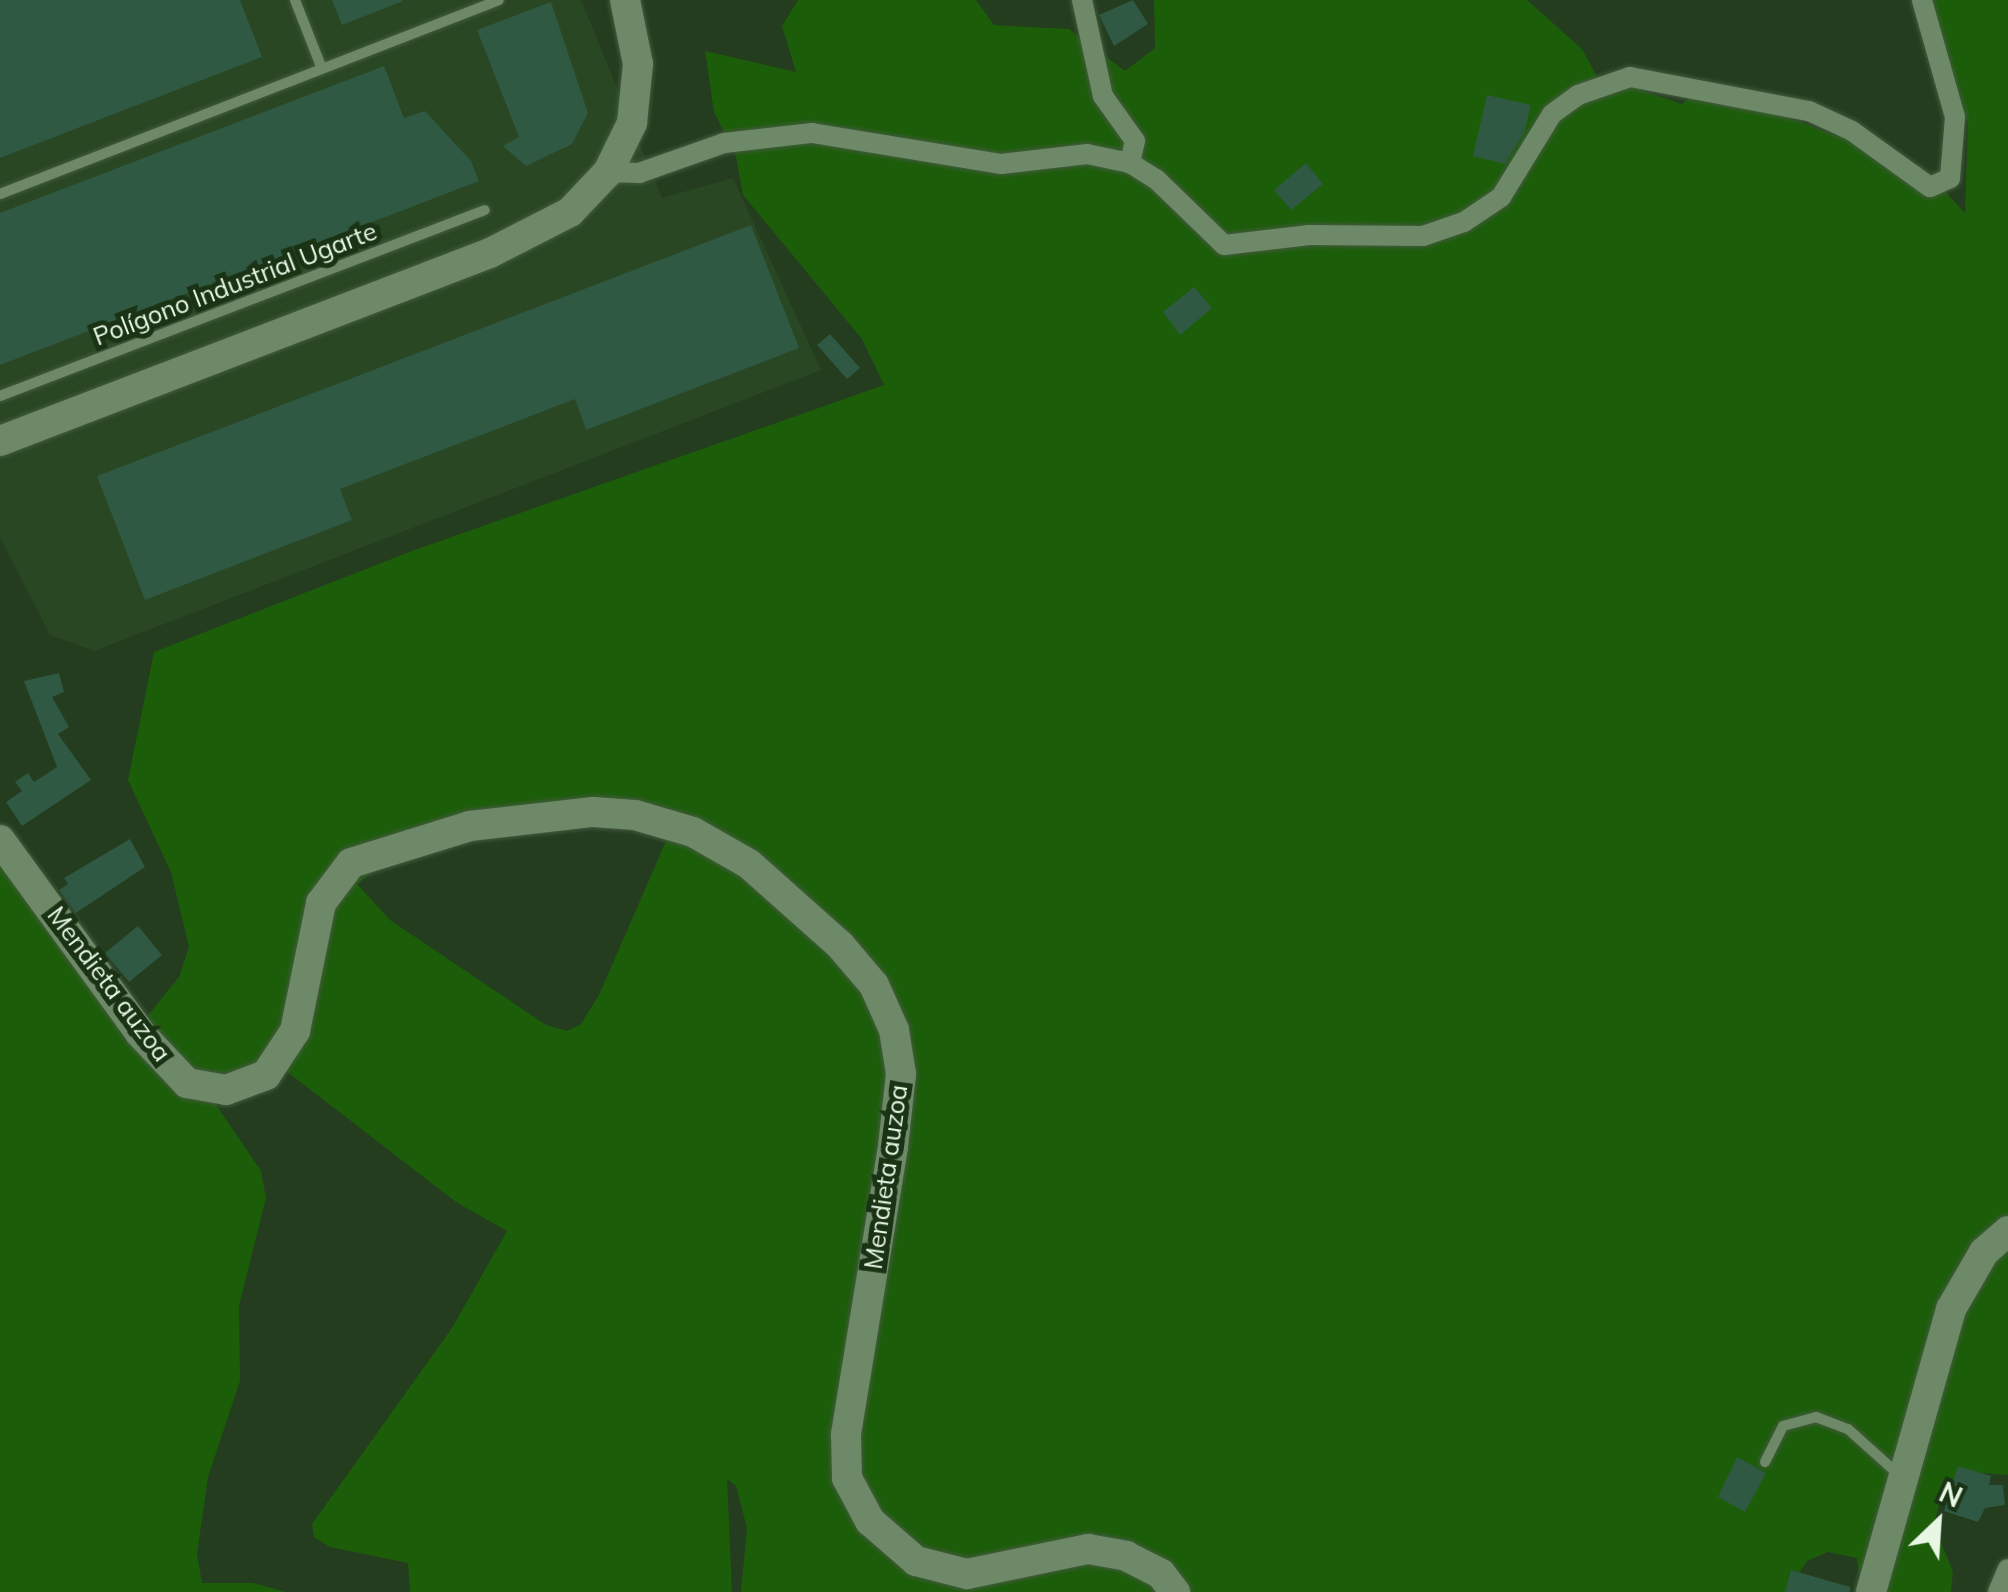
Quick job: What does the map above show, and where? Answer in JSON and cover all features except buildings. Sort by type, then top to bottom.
[{"type":"street","points":[[1082,0],[1103,96],[1135,140],[1130,163]]},
{"type":"street","points":[[608,172],[639,172],[724,143],[812,133],[1001,164],[1087,154],[1130,163],[1156,179],[1224,244],[1309,235],[1423,236],[1464,222],[1501,197],[1552,114],[1578,95],[1630,77],[1809,112],[1852,131],[1930,187],[1950,178],[1954,117],[1922,0]]},
{"type":"street","points":[[0,441],[490,253],[570,212],[608,172],[638,96],[623,4]]},
{"type":"street","name":"Mendieta auzoa","points":[[0,840],[140,1034],[187,1084],[226,1090],[266,1075],[295,1031],[321,903],[351,863],[470,826],[593,812],[635,815],[692,832],[749,864],[840,944],[874,985],[896,1044],[901,1074],[893,1146],[846,1436],[848,1478],[870,1521],[916,1561],[966,1574],[1088,1549],[1126,1556],[1162,1574],[1175,1592]]},
{"type":"street","points":[[1871,1592],[1950,1309],[1984,1252],[2008,1231]]},
{"type":"lane","points":[[294,0],[322,69]]},
{"type":"lane","points":[[0,194],[498,0]]},
{"type":"lane","name":"Polígono Industrial Ugarte","points":[[0,396],[485,210]]},
{"type":"lane","points":[[1765,1462],[1782,1426],[1816,1417],[1848,1429],[1902,1478]]},
{"type":"shaded area","points":[[0,0],[581,0],[662,198],[733,178],[821,370],[94,651],[50,635],[0,537]]},
{"type":"green space","points":[[798,0],[976,0],[994,25],[1069,29],[1125,71],[1155,48],[1154,0],[1527,0],[1582,49],[1596,75],[1682,104],[1693,96],[1770,111],[1837,136],[1867,137],[1922,167],[1965,213],[1968,123],[1932,0],[2008,0],[2008,1475],[1969,1472],[1939,1505],[1934,1525],[1953,1572],[1951,1592],[1861,1592],[1857,1558],[1828,1552],[1807,1561],[1786,1592],[741,1592],[747,1528],[736,1486],[727,1479],[732,1592],[410,1592],[408,1563],[330,1547],[314,1537],[312,1524],[452,1328],[507,1231],[456,1202],[281,1067],[210,1096],[261,1171],[266,1198],[239,1306],[240,1381],[208,1477],[197,1554],[202,1583],[253,1583],[286,1592],[0,1592],[0,841],[144,1020],[179,977],[189,947],[171,872],[128,780],[154,652],[412,551],[884,385],[862,339],[743,195],[736,157],[714,112],[705,51],[796,72],[782,26]],"holes":[[[603,822],[669,834],[599,995],[581,1024],[567,1031],[546,1025],[390,920],[357,884],[389,859],[494,835]]]}]
